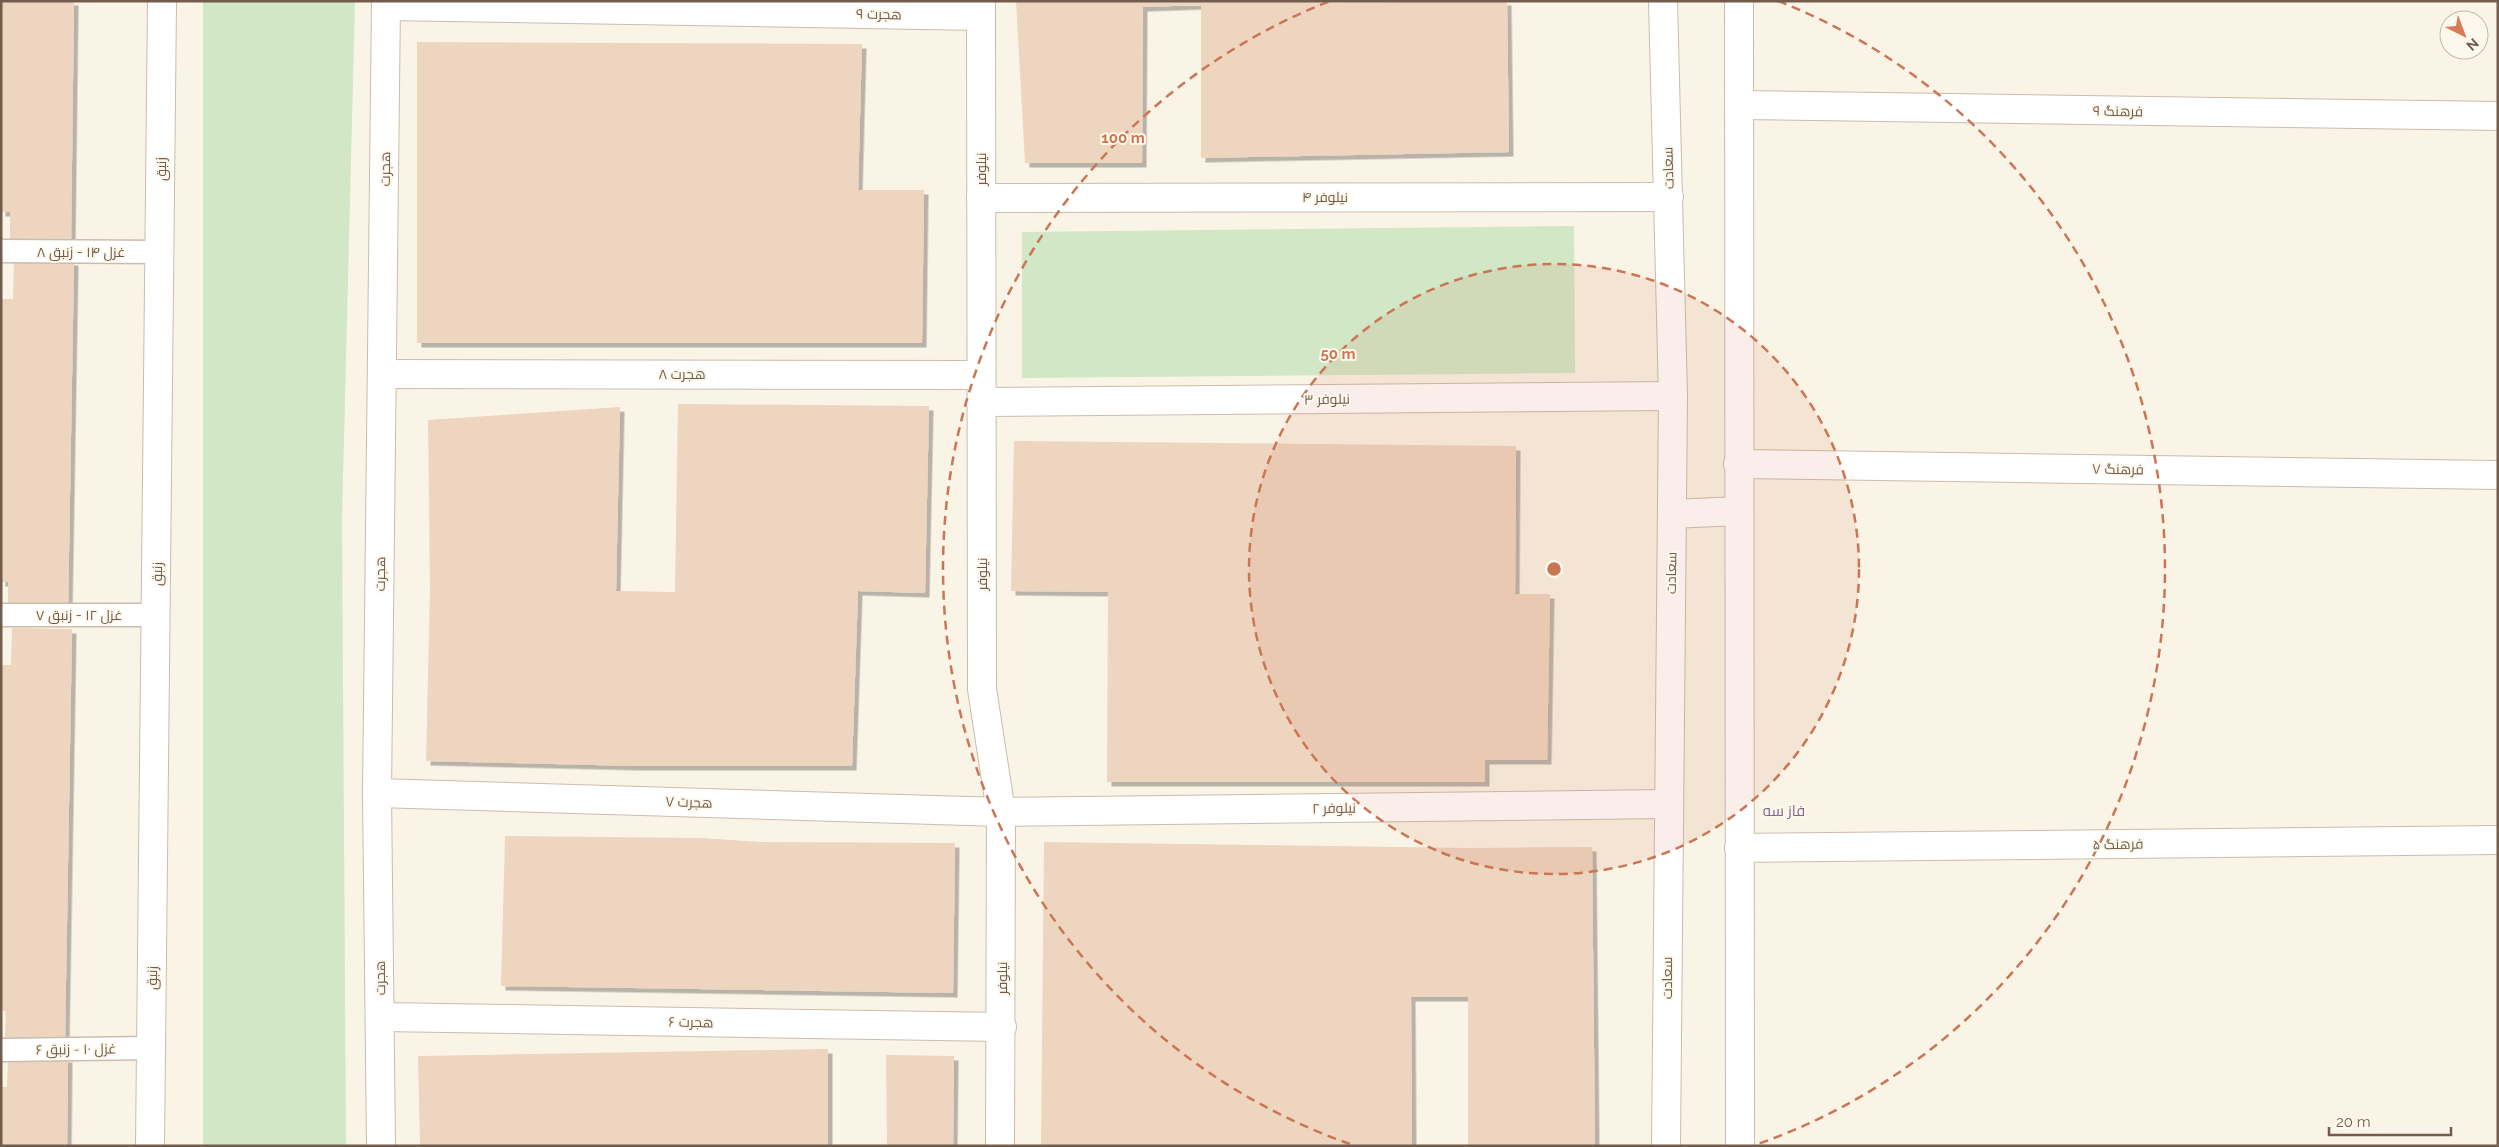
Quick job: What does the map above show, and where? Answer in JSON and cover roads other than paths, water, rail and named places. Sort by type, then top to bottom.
[{"type":"street","name":"زنبق","points":[[150,1146],[161,252],[162,1]]},
{"type":"street","name":"سعادت","points":[[1663,1],[1673,396],[1666,1146]]},
{"type":"street","points":[[1738,1],[1740,1146]]},
{"type":"street","name":"هجرت ۹","points":[[386,4],[981,9]]},
{"type":"street","name":"هجرت","points":[[381,1146],[377,793],[386,4]]},
{"type":"street","name":"نیلوفر","points":[[981,9],[982,689],[1001,812],[1002,1027],[1000,1146]]},
{"type":"street","name":"فرهنگ ۹","points":[[1739,105],[2498,116]]},
{"type":"street","name":"نیلوفر ۴","points":[[981,198],[1669,197]]},
{"type":"street","name":"هجرت ۸","points":[[382,374],[981,375]]},
{"type":"street","name":"نیلوفر ۳","points":[[981,402],[1673,396]]},
{"type":"street","name":"فرهنگ ۷","points":[[1738,464],[2498,475]]},
{"type":"street","points":[[1672,514],[1739,511]]},
{"type":"street","name":"هجرت ۷","points":[[377,793],[1001,812]]},
{"type":"street","name":"نیلوفر ۲","points":[[1001,812],[1668,804]]},
{"type":"street","name":"فرهنگ ۵","points":[[1739,848],[2498,840]]},
{"type":"street","name":"هجرت ۶","points":[[381,1016],[1002,1027]]},
{"type":"lane","name":"غزل ۱۴ - زنبق ۸","points":[[1,251],[161,252]]},
{"type":"lane","name":"غزل ۱۲ - زنبق ۷","points":[[1,615],[156,616]]},
{"type":"lane","name":"غزل ۱۰ - زنبق ۶","points":[[1,1050],[151,1048]]},
{"type":"district","name":"فاز سه","points":[[1784,811]]}]
